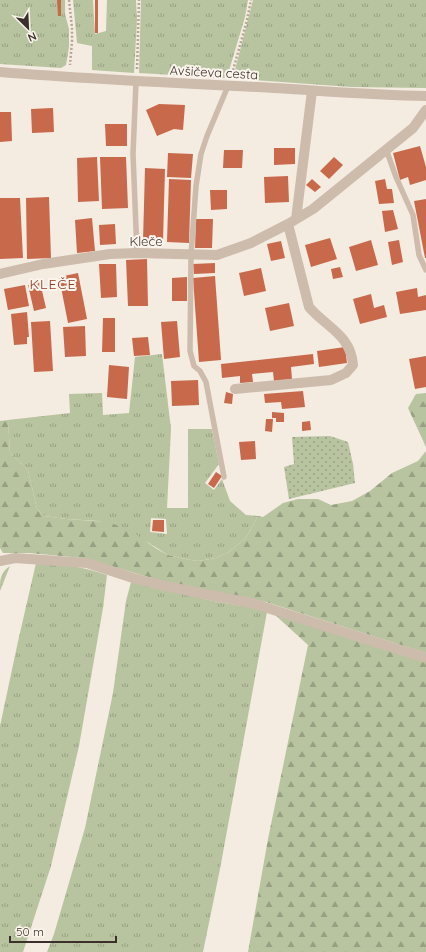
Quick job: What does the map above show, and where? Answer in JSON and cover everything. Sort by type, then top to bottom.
[{"type":"street","name":"Avšičeva cesta","points":[[0,72],[136,82],[356,94],[426,96]]},
{"type":"street","points":[[235,389],[331,380],[346,373],[353,365],[353,357],[345,340],[332,326],[316,316],[309,307],[292,222],[312,91]]},
{"type":"street","name":"Kleče","points":[[0,274],[43,264],[110,254],[138,253],[217,255],[251,243],[292,222],[313,209],[413,128],[426,110]]},
{"type":"street","points":[[0,561],[15,558],[87,563],[147,582],[252,603],[426,658]]},
{"type":"lane","points":[[136,82],[133,154],[138,253]]},
{"type":"lane","points":[[224,477],[206,382],[200,371],[194,366],[190,351],[190,254],[196,186],[201,154],[228,86]]},
{"type":"lane","points":[[386,149],[396,177],[413,215],[419,255],[426,270]]},
{"type":"path","points":[[68,78],[72,41],[69,0]]},
{"type":"path","points":[[136,82],[139,0]]},
{"type":"path","points":[[228,86],[247,20],[251,0]]},
{"type":"green space","points":[[0,0],[65,0],[65,14],[69,29],[69,47],[66,65],[61,68],[0,64]]},
{"type":"green space","points":[[73,0],[93,0],[95,34],[106,31],[107,0],[136,0],[137,20],[134,73],[92,70],[92,46],[77,43]]},
{"type":"green space","points":[[141,0],[248,0],[245,17],[228,74],[224,78],[139,73]]},
{"type":"green space","points":[[253,0],[426,0],[426,88],[351,87],[241,79],[235,71]]},
{"type":"green space","points":[[162,354],[171,429],[167,508],[188,508],[188,429],[212,429],[219,464],[205,483],[214,490],[222,479],[230,501],[246,515],[258,516],[246,538],[229,552],[216,558],[198,561],[168,555],[149,543],[99,521],[44,516],[37,509],[28,470],[10,453],[8,420],[70,413],[69,394],[102,393],[103,415],[129,413],[135,357]],"holes":[[[151,518],[166,519],[167,534],[150,532]]]},
{"type":"green space","points":[[426,393],[426,447],[408,408],[416,394]]},
{"type":"green space","points":[[8,420],[10,453],[28,470],[37,509],[44,516],[109,522],[131,531],[168,555],[198,561],[216,558],[229,552],[246,538],[258,516],[263,517],[283,503],[298,499],[318,499],[331,505],[352,501],[370,491],[392,473],[418,461],[426,451],[426,653],[266,602],[162,581],[83,558],[29,553],[3,553],[0,548],[0,421]]},
{"type":"green space","points":[[330,436],[348,442],[353,464],[355,483],[289,499],[284,467],[294,464],[292,437]]},
{"type":"green space","points":[[36,563],[72,566],[107,575],[103,608],[79,746],[51,866],[23,952],[0,952],[0,726]]},
{"type":"green space","points":[[10,566],[0,591],[1,577],[4,571]]},
{"type":"green space","points":[[131,582],[267,612],[220,869],[203,952],[47,952],[54,934],[85,828],[113,693],[126,601]]},
{"type":"green space","points":[[274,614],[426,662],[426,952],[248,952],[268,839],[308,645]]},
{"type":"building","points":[[57,0],[61,0],[61,16],[58,16]]},
{"type":"building","points":[[95,0],[98,0],[98,33],[95,33]]},
{"type":"building","points":[[159,104],[185,105],[183,130],[174,129],[157,136],[146,110]]},
{"type":"building","points":[[53,108],[54,132],[32,133],[31,109]]},
{"type":"building","points":[[0,112],[11,112],[12,141],[0,142]]},
{"type":"building","points":[[105,124],[127,124],[127,146],[106,146]]},
{"type":"building","points":[[420,146],[426,167],[426,180],[410,185],[408,177],[400,180],[393,153]]},
{"type":"building","points":[[274,148],[295,148],[295,164],[274,165]]},
{"type":"building","points":[[224,150],[243,150],[242,168],[223,168]]},
{"type":"building","points":[[168,153],[193,154],[191,178],[167,177]]},
{"type":"building","points":[[97,157],[99,201],[78,202],[77,158]]},
{"type":"building","points":[[100,157],[126,157],[128,208],[102,209]]},
{"type":"building","points":[[334,157],[343,165],[329,179],[320,171]]},
{"type":"building","points":[[145,168],[165,169],[163,241],[143,241]]},
{"type":"building","points":[[288,176],[289,202],[265,203],[264,177]]},
{"type":"building","points":[[169,179],[191,180],[189,243],[167,242]]},
{"type":"building","points":[[312,179],[321,187],[315,192],[306,185]]},
{"type":"building","points":[[385,179],[387,189],[392,189],[394,203],[379,204],[375,181]]},
{"type":"building","points":[[210,190],[227,190],[227,209],[211,210]]},
{"type":"building","points":[[49,197],[51,258],[27,259],[26,198]]},
{"type":"building","points":[[0,198],[20,198],[23,258],[0,259]]},
{"type":"building","points":[[426,199],[426,258],[425,258],[414,201]]},
{"type":"building","points":[[393,210],[398,229],[385,232],[382,211]]},
{"type":"building","points":[[92,218],[95,251],[77,253],[75,220]]},
{"type":"building","points":[[196,219],[213,219],[212,248],[195,248]]},
{"type":"building","points":[[115,224],[116,244],[100,245],[99,225]]},
{"type":"building","points":[[330,238],[337,259],[311,267],[305,245]]},
{"type":"building","points":[[371,240],[378,265],[356,271],[349,247]]},
{"type":"building","points":[[399,240],[403,262],[392,265],[388,242]]},
{"type":"building","points":[[281,241],[285,258],[271,261],[267,244]]},
{"type":"building","points":[[147,259],[148,306],[128,306],[126,260]]},
{"type":"building","points":[[215,263],[215,273],[194,274],[193,264]]},
{"type":"building","points":[[99,264],[116,264],[117,297],[101,298]]},
{"type":"building","points":[[340,267],[343,277],[333,279],[331,269]]},
{"type":"building","points":[[261,268],[266,291],[244,296],[239,273]]},
{"type":"building","points":[[78,273],[87,319],[68,323],[59,277]]},
{"type":"building","points":[[215,276],[221,360],[199,362],[193,278]]},
{"type":"building","points":[[187,277],[187,301],[172,301],[172,278]]},
{"type":"building","points":[[40,282],[46,308],[34,311],[28,285]]},
{"type":"building","points":[[25,285],[29,306],[8,310],[4,289]]},
{"type":"building","points":[[417,288],[418,297],[426,295],[426,310],[400,314],[396,292]]},
{"type":"building","points":[[371,294],[374,308],[384,305],[387,317],[360,324],[353,299]]},
{"type":"building","points":[[289,303],[294,326],[270,331],[265,308]]},
{"type":"building","points":[[27,312],[29,337],[27,337],[27,344],[14,345],[11,314]]},
{"type":"building","points":[[103,318],[115,318],[115,352],[102,352]]},
{"type":"building","points":[[50,321],[53,371],[34,372],[31,322]]},
{"type":"building","points":[[177,321],[180,357],[164,359],[161,322]]},
{"type":"building","points":[[85,326],[86,356],[65,357],[63,327]]},
{"type":"building","points":[[148,337],[150,355],[134,356],[132,338]]},
{"type":"building","points":[[345,347],[347,363],[319,367],[317,351]]},
{"type":"building","points":[[313,354],[314,364],[291,367],[292,379],[274,381],[273,372],[252,374],[253,382],[240,383],[240,376],[222,378],[221,364]]},
{"type":"building","points":[[426,356],[426,387],[415,389],[409,359]]},
{"type":"building","points":[[109,365],[129,367],[127,399],[107,397]]},
{"type":"building","points":[[198,380],[199,405],[172,406],[171,381]]},
{"type":"building","points":[[303,391],[305,407],[282,409],[281,402],[265,403],[264,394]]},
{"type":"building","points":[[226,392],[233,394],[232,404],[224,403]]},
{"type":"building","points":[[272,412],[284,413],[284,422],[276,422],[276,418],[272,418]]},
{"type":"building","points":[[266,419],[273,419],[272,432],[265,431]]},
{"type":"building","points":[[310,421],[311,430],[302,431],[302,422]]},
{"type":"building","points":[[255,441],[256,459],[241,460],[239,442]]},
{"type":"building","points":[[216,472],[222,476],[214,488],[208,484]]},
{"type":"building","points":[[153,520],[164,520],[164,532],[152,531]]},
{"type":"district","name":"KLEČE","points":[[53,284]]}]
